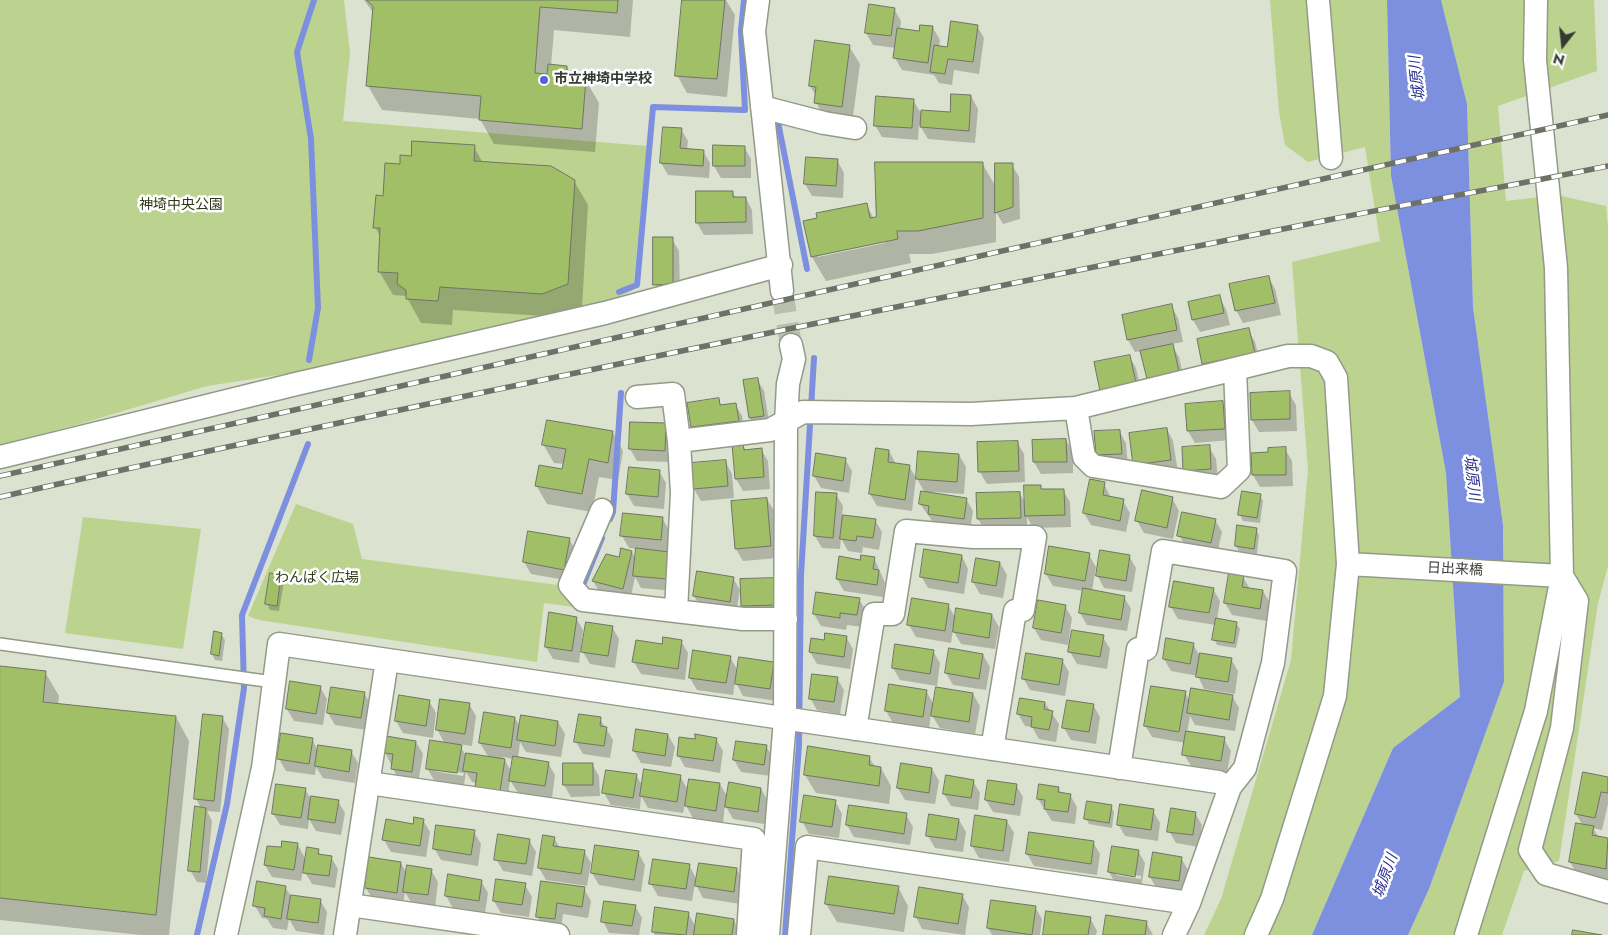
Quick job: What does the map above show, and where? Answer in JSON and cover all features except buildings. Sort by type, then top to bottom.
[{"type":"street","points":[[758,0],[754,31],[781,265],[782,291]]},
{"type":"street","points":[[1318,0],[1331,158]]},
{"type":"street","points":[[1466,935],[1536,710],[1562,576],[1556,268],[1534,60],[1536,0]]},
{"type":"street","points":[[762,107],[824,123],[855,128]]},
{"type":"street","points":[[0,457],[296,384],[606,313],[781,265]]},
{"type":"street","points":[[768,935],[795,720],[786,619],[803,416],[788,384],[794,359],[792,345]]},
{"type":"street","points":[[679,441],[770,430],[803,416],[971,414],[1076,408],[1288,356],[1311,356],[1328,362],[1336,378],[1348,564],[1335,696],[1272,899],[1256,935]]},
{"type":"street","points":[[1076,408],[1084,457],[1093,466],[1221,487],[1239,470],[1235,369]]},
{"type":"street","points":[[637,397],[673,394],[679,441],[682,493],[676,611]]},
{"type":"street","points":[[602,510],[570,585],[584,600],[742,619],[786,619]]},
{"type":"street","points":[[855,729],[874,614],[893,614],[906,531],[973,537],[1035,537],[1023,610],[1015,612],[992,749]]},
{"type":"street","points":[[1119,768],[1138,649],[1146,649],[1163,550],[1285,571],[1273,663],[1245,768],[1230,787],[1189,902],[1174,935]]},
{"type":"street","name":"日出来橋","points":[[1348,564],[1562,576]]},
{"type":"street","points":[[1562,576],[1577,601],[1576,611],[1562,728],[1530,850],[1546,874],[1608,892]]},
{"type":"street","points":[[226,935],[263,768],[265,680],[279,644],[1218,782],[1230,787]]},
{"type":"street","points":[[346,935],[387,660]]},
{"type":"street","points":[[368,783],[754,840],[748,935]]},
{"type":"street","points":[[799,935],[807,847],[1189,902]]},
{"type":"street","points":[[350,905],[558,935]]},
{"type":"lane","points":[[0,644],[265,680]]},
{"type":"green space","name":"神埼中央公園","points":[[0,0],[344,0],[350,52],[343,121],[647,146],[633,290],[604,304],[298,372],[207,386],[83,423],[0,445]]},
{"type":"green space","points":[[1270,0],[1387,0],[1391,176],[1446,473],[1460,697],[1393,748],[1312,935],[1204,935],[1221,899],[1291,660],[1308,470],[1292,262],[1380,241],[1365,147],[1308,162],[1285,145],[1279,112]]},
{"type":"green space","points":[[1441,0],[1594,0],[1597,71],[1498,106],[1506,201],[1557,195],[1606,206],[1608,226],[1608,566],[1598,603],[1559,861],[1524,871],[1502,935],[1408,935],[1429,889],[1504,682],[1503,525],[1473,307],[1467,104]]},
{"type":"green space","name":"わんぱく広場","points":[[296,504],[353,524],[362,559],[565,586],[575,597],[574,607],[544,603],[537,662],[259,620],[248,616]]},
{"type":"green space","points":[[83,517],[201,529],[183,649],[65,633]]},
{"type":"water","name":"城原川","points":[[1387,0],[1441,0],[1467,104],[1473,307],[1503,525],[1504,682],[1429,889],[1408,935],[1312,935],[1393,748],[1460,697],[1446,473],[1391,176]]},
{"type":"waterway","points":[[309,360],[318,308],[311,139],[297,52],[314,0]]},
{"type":"waterway","points":[[619,292],[637,285],[653,107],[745,110],[741,31],[744,0]]},
{"type":"waterway","points":[[778,122],[807,269]]},
{"type":"waterway","points":[[785,935],[799,745],[801,575],[814,358]]},
{"type":"waterway","points":[[610,519],[613,512],[621,393]]},
{"type":"waterway","points":[[197,935],[227,804],[244,688],[242,615],[308,444]]},
{"type":"waterway","points":[[583,585],[602,538]]},
{"type":"tunnel","points":[[782,291],[791,345]]},
{"type":"railway","points":[[0,476],[1608,115]]},
{"type":"railway","points":[[0,497],[666,354],[1333,219],[1608,166]]},
{"type":"place","name":"市立神埼中学校","points":[[544,80]]}]
